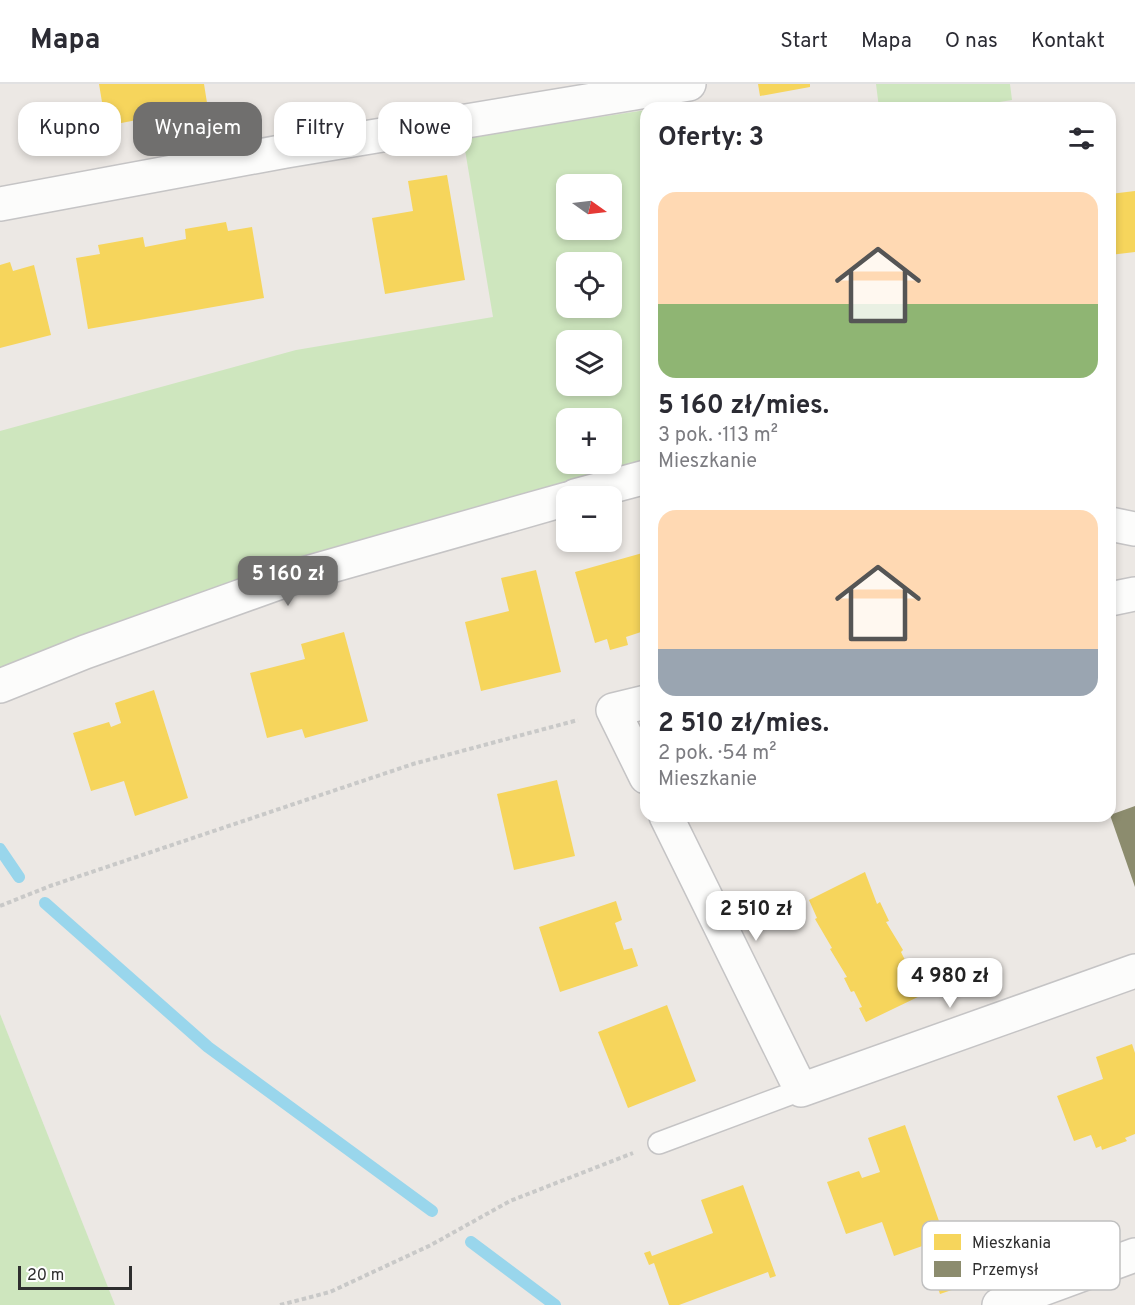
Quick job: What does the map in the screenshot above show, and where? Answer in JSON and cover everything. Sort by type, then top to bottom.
[{"type":"street","points":[[0,204],[286,151],[690,84],[696,102]]},
{"type":"street","points":[[612,486],[640,479]]},
{"type":"street","points":[[0,686],[85,652],[303,574],[556,502]]},
{"type":"street","points":[[1116,525],[1135,529]]},
{"type":"street","points":[[1116,598],[1135,594]]},
{"type":"street","points":[[640,704],[614,710],[640,764]]},
{"type":"street","points":[[669,822],[801,1090],[1135,971]]},
{"type":"street","points":[[1120,1261],[1135,1255]]},
{"type":"street","points":[[999,1305],[1040,1290]]},
{"type":"lane","points":[[659,1143],[801,1090]]},
{"type":"path","points":[[0,906],[61,882],[413,764],[614,710]]},
{"type":"path","points":[[280,1305],[330,1292],[431,1245],[510,1201],[659,1143]]},
{"type":"green space","points":[[876,84],[1010,84],[1012,100],[1000,102],[878,102]]},
{"type":"green space","points":[[640,111],[640,469],[587,486],[556,486],[556,496],[0,674],[0,431],[296,350],[493,317],[466,156],[472,156],[472,137]]},
{"type":"green space","points":[[0,1014],[115,1305],[0,1305]]},
{"type":"building: Mieszkania","points":[[99,84],[204,84],[207,102],[133,102],[133,121],[121,123],[121,102],[102,102]]},
{"type":"building: Mieszkania","points":[[758,84],[810,84],[810,87],[760,96]]},
{"type":"building: Mieszkania","points":[[447,175],[465,280],[385,294],[372,218],[413,211],[408,181]]},
{"type":"building: Mieszkania","points":[[1135,191],[1135,252],[1116,254],[1116,193]]},
{"type":"building: Mieszkania","points":[[226,222],[228,231],[252,227],[264,298],[88,329],[76,258],[100,254],[98,245],[143,237],[145,247],[186,239],[185,229]]},
{"type":"building: Mieszkania","points":[[10,262],[13,271],[34,265],[51,335],[0,348],[0,265]]},
{"type":"building: Mieszkania","points":[[640,554],[640,632],[626,637],[628,645],[610,650],[607,639],[595,643],[575,572]]},
{"type":"building: Mieszkania","points":[[536,570],[561,672],[481,691],[465,622],[509,611],[501,578]]},
{"type":"building: Mieszkania","points":[[344,632],[368,721],[305,738],[302,729],[267,738],[250,673],[305,659],[301,644]]},
{"type":"building: Mieszkania","points":[[154,690],[188,798],[135,816],[124,781],[91,791],[73,733],[109,722],[111,727],[121,723],[115,703]]},
{"type":"building: Mieszkania","points":[[557,780],[575,856],[514,870],[497,794]]},
{"type":"building: Mieszkania","points":[[865,872],[877,904],[880,902],[889,921],[886,922],[903,950],[901,952],[907,964],[909,962],[918,980],[915,981],[922,995],[866,1022],[859,1008],[862,1007],[844,978],[847,977],[815,919],[817,918],[809,900]]},
{"type":"building: Mieszkania","points":[[616,901],[622,920],[615,923],[624,950],[632,948],[638,966],[560,992],[539,927]]},
{"type":"building: Mieszkania","points":[[667,1005],[696,1081],[628,1108],[598,1032]]},
{"type":"building: Mieszkania","points":[[1132,1044],[1135,1053],[1135,1134],[1125,1138],[1127,1141],[1102,1150],[1101,1146],[1096,1148],[1091,1135],[1074,1141],[1057,1096],[1103,1079],[1096,1057]]},
{"type":"building: Mieszkania","points":[[905,1125],[939,1221],[922,1221],[922,1246],[894,1256],[882,1222],[846,1234],[827,1182],[859,1171],[862,1178],[880,1172],[868,1138]]},
{"type":"building: Mieszkania","points":[[743,1185],[776,1276],[770,1278],[768,1272],[679,1305],[669,1305],[654,1263],[649,1265],[644,1253],[650,1251],[652,1256],[713,1233],[701,1200]]},
{"type":"building: Mieszkania","points":[[939,1290],[952,1290],[940,1294]]},
{"type":"building: Przemysł","points":[[1135,806],[1135,887],[1112,822],[1116,822],[1116,813]]},
{"type":"waterway","points":[[0,849],[19,877]]},
{"type":"waterway","points":[[45,903],[208,1047],[432,1211]]},
{"type":"waterway","points":[[471,1242],[555,1305]]}]
